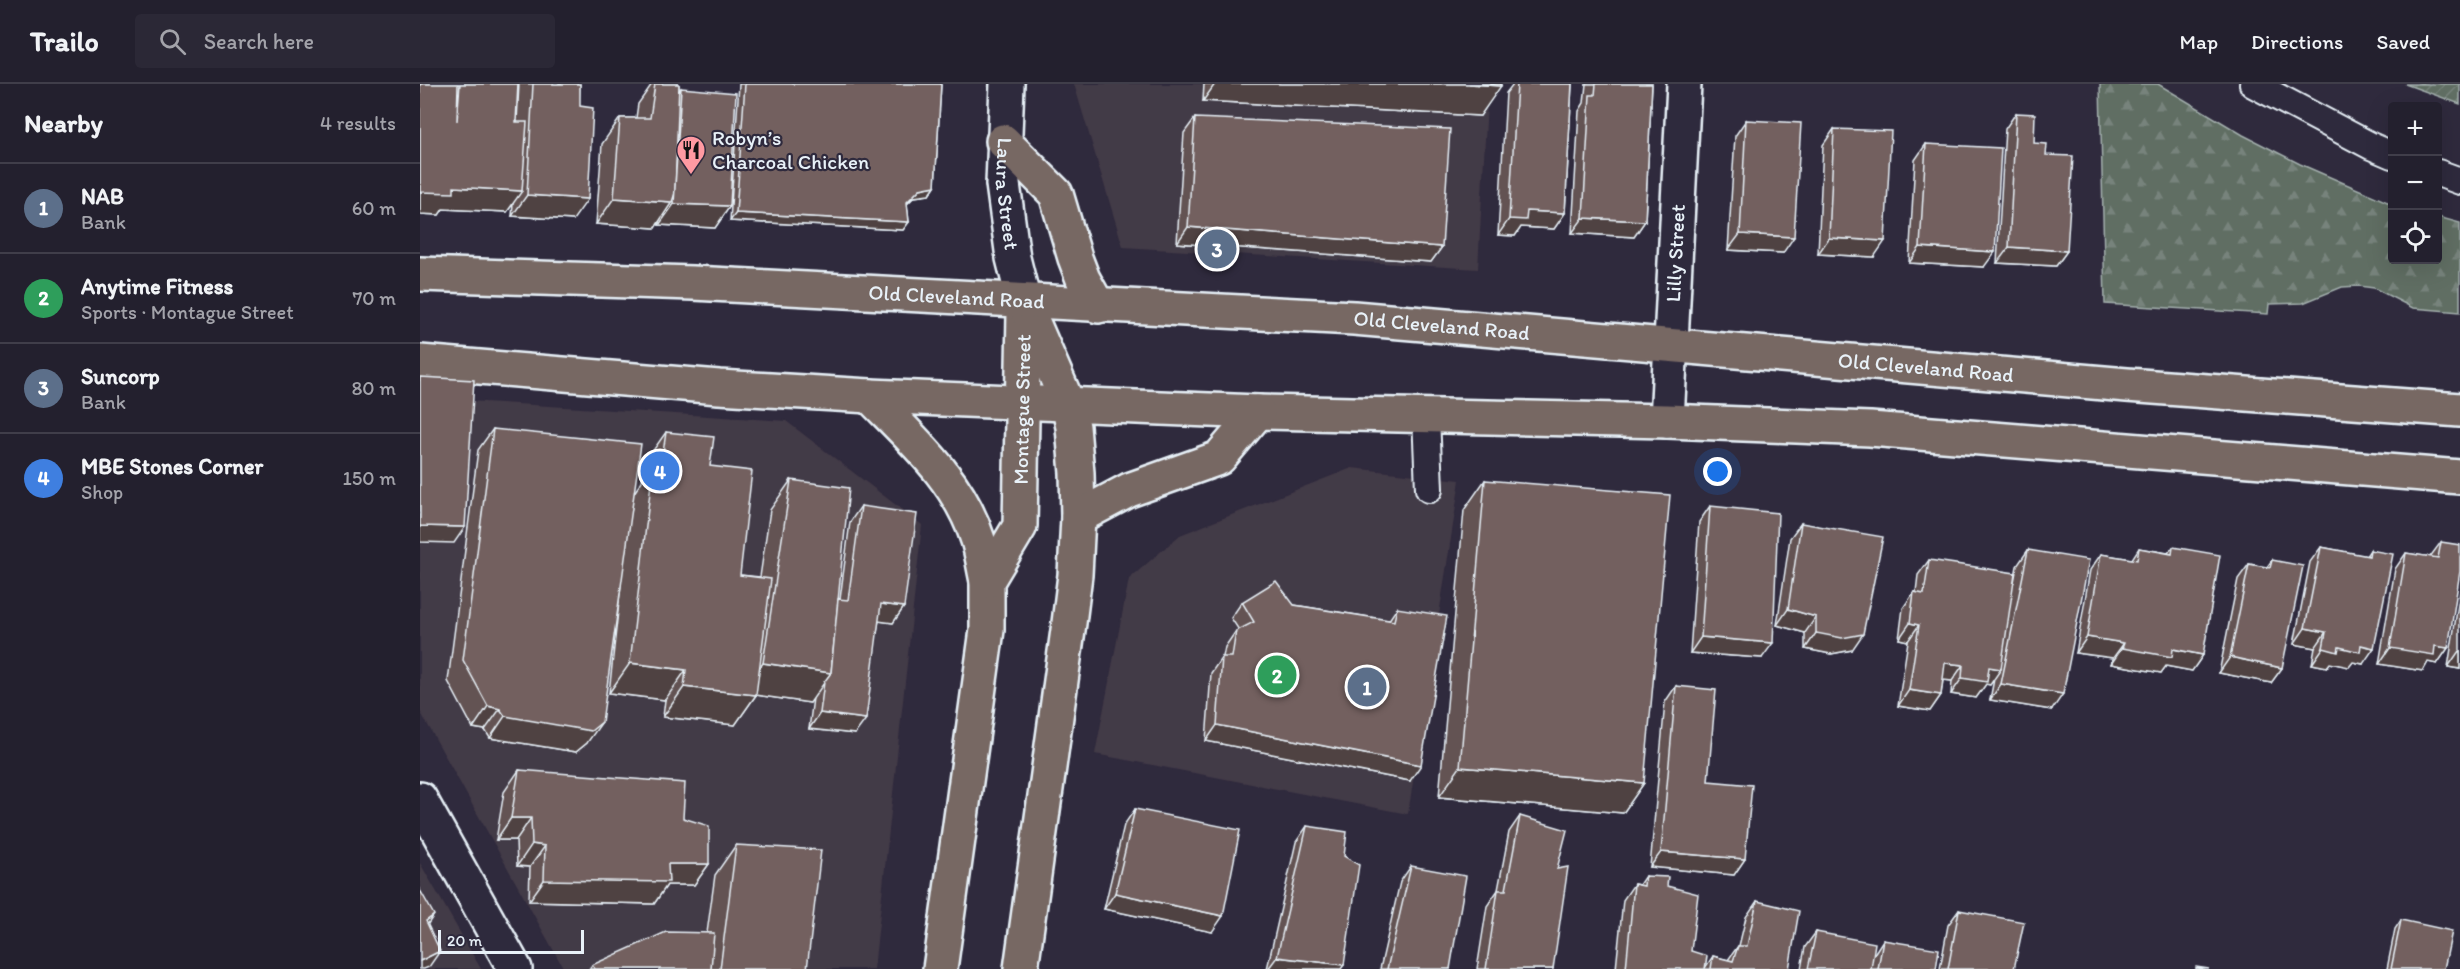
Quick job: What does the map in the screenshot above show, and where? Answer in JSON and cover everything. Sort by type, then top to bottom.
[{"type":"main road","points":[[1004,141],[1056,194],[1075,258],[1083,279],[1098,306]]},
{"type":"main road","name":"Old Cleveland Road","points":[[420,274],[693,283],[1354,318],[2460,410]]},
{"type":"main road","name":"Montague Street","points":[[987,581],[1020,526],[1024,302]]},
{"type":"main road","name":"Montague Street","points":[[1023,967],[1070,611],[1078,516],[1077,473],[1068,404],[1024,302]]},
{"type":"main road","points":[[420,362],[719,387],[870,396],[1258,412],[1667,421],[1894,431],[2460,477]]},
{"type":"main road","points":[[870,396],[930,457],[949,481],[978,540],[987,581],[987,630],[940,969]]},
{"type":"main road","points":[[1078,516],[1129,490],[1187,467],[1218,458],[1258,412]]},
{"type":"street","name":"Laura Street","points":[[1007,84],[1004,184],[1007,222],[1024,302]]},
{"type":"street","name":"Lilly Street","points":[[1667,421],[1684,84]]},
{"type":"street","points":[[420,799],[515,969]]},
{"type":"lane","points":[[2253,84],[2388,153]]},
{"type":"lane","points":[[2442,174],[2460,181]]},
{"type":"lane","points":[[1426,416],[1429,489]]},
{"type":"shaded area","points":[[1074,84],[1488,84],[1478,269],[1123,247]]},
{"type":"shaded area","points":[[420,398],[786,421],[922,525],[874,969],[564,969],[420,711]]},
{"type":"shaded area","points":[[1352,468],[1460,480],[1408,814],[1095,754],[1129,579],[1180,535]]},
{"type":"shaded area","points":[[420,863],[481,969],[420,969]]},
{"type":"green space","points":[[2100,84],[2158,84],[2243,135],[2300,164],[2388,202],[2388,264],[2442,264],[2442,218],[2460,223],[2460,312],[2413,308],[2374,288],[2359,286],[2342,287],[2303,303],[2269,304],[2268,314],[2105,304]]},
{"type":"green space","points":[[2405,84],[2460,84],[2460,104]]},
{"type":"building","points":[[420,84],[458,84],[457,121],[460,84],[518,84],[516,122],[527,122],[522,191],[454,187],[454,193],[420,192]]},
{"type":"building","points":[[533,84],[580,84],[580,106],[593,108],[588,199],[527,195]]},
{"type":"building","points":[[655,84],[679,84],[675,193],[672,202],[614,198],[620,118],[650,118]]},
{"type":"building","points":[[745,84],[941,84],[935,186],[920,189],[907,202],[909,222],[736,213]]},
{"type":"building","points":[[1469,84],[1501,84],[1501,86]]},
{"type":"building","points":[[1517,84],[1572,84],[1565,213],[1527,211],[1526,220],[1509,219]]},
{"type":"building","points":[[1596,84],[1652,84],[1645,221],[1583,218],[1590,95],[1595,95]]},
{"type":"building","points":[[681,88],[736,93],[730,206],[674,204]]},
{"type":"building","points":[[2016,113],[2035,114],[2034,143],[2047,144],[2046,155],[2073,156],[2067,251],[2009,247]]},
{"type":"building","points":[[1195,118],[1450,129],[1442,247],[1188,227]]},
{"type":"building","points":[[1746,120],[1801,123],[1794,237],[1740,234]]},
{"type":"building","points":[[1834,129],[1891,131],[1885,241],[1829,238]]},
{"type":"building","points":[[1926,144],[2001,148],[1995,252],[1920,247]]},
{"type":"building","points":[[420,377],[474,380],[465,527],[420,526]]},
{"type":"building","points":[[493,429],[641,444],[602,722],[591,731],[505,716],[500,709],[488,706],[463,660]]},
{"type":"building","points":[[666,432],[714,437],[710,466],[752,471],[740,575],[771,579],[756,695],[684,687],[686,670],[630,663],[653,466],[661,467]]},
{"type":"building","points":[[791,480],[849,488],[831,673],[763,663]]},
{"type":"building","points":[[1485,480],[1670,495],[1644,783],[1460,767]]},
{"type":"building","points":[[861,506],[917,514],[904,607],[881,604],[866,719],[820,713],[824,682],[831,673],[838,599],[848,600]]},
{"type":"building","points":[[1710,506],[1778,513],[1773,643],[1701,637]]},
{"type":"building","points":[[1801,523],[1883,537],[1863,634],[1842,638],[1816,633],[1816,617],[1788,609]]},
{"type":"building","points":[[2441,542],[2460,545],[2460,571],[2448,648],[2435,646],[2434,655],[2390,648],[2406,553],[2438,558]]},
{"type":"building","points":[[2173,547],[2220,555],[2203,655],[2173,649],[2172,657],[2122,648],[2124,643],[2087,637],[2101,554],[2137,560],[2139,548],[2172,554]]},
{"type":"building","points":[[2321,547],[2369,556],[2370,550],[2393,554],[2374,648],[2361,645],[2360,652],[2339,647],[2338,652],[2323,648],[2326,632],[2305,628]]},
{"type":"building","points":[[2028,550],[2089,560],[2063,694],[2001,684]]},
{"type":"building","points":[[1929,560],[2015,573],[2001,669],[1989,667],[1987,682],[1962,678],[1963,665],[1945,663],[1941,695],[1909,690],[1919,625],[1910,623],[1914,592],[1924,594]]},
{"type":"building","points":[[2272,560],[2303,566],[2282,668],[2230,657],[2249,564],[2270,568]]},
{"type":"building","points":[[1276,581],[1294,605],[1394,621],[1397,608],[1447,616],[1421,765],[1217,725],[1222,657],[1232,657],[1236,631],[1254,622],[1242,602]]},
{"type":"building","points":[[1676,686],[1716,690],[1708,781],[1752,785],[1745,859],[1661,852]]},
{"type":"building","points":[[519,770],[685,783],[683,818],[709,826],[709,864],[668,864],[669,882],[544,880],[545,846],[532,844],[531,818],[511,818]]},
{"type":"building","points":[[1135,809],[1240,830],[1223,916],[1115,893]]},
{"type":"building","points":[[1520,816],[1567,830],[1557,869],[1568,867],[1553,969],[1486,969],[1498,890],[1506,890]]},
{"type":"building","points":[[1307,826],[1347,832],[1344,856],[1359,865],[1344,965],[1277,957]]},
{"type":"building","points":[[736,845],[821,850],[807,969],[720,969]]},
{"type":"building","points":[[1411,866],[1466,876],[1450,969],[1387,969]]},
{"type":"building","points":[[1645,876],[1668,877],[1667,886],[1698,894],[1691,951],[1707,956],[1705,969],[1626,969],[1634,884],[1644,886]]},
{"type":"building","points":[[420,890],[434,915],[426,921],[440,951],[420,961]]},
{"type":"building","points":[[1757,901],[1799,911],[1789,969],[1711,969],[1713,956],[1733,961],[1738,946],[1747,946]]},
{"type":"building","points":[[1959,910],[2024,922],[2014,969],[1948,969]]},
{"type":"building","points":[[2401,920],[2452,931],[2444,969],[2391,969]]},
{"type":"building","points":[[666,932],[714,933],[711,969],[595,969],[592,965]]},
{"type":"building","points":[[1816,932],[1875,943],[1871,969],[1808,969]]},
{"type":"building","points":[[1883,940],[1939,949],[1936,969],[1878,969]]},
{"type":"place","name":"Robyn’s Charcoal Chicken","points":[[691,176]]},
{"type":"place","name":"Suncorp","points":[[1217,249]]},
{"type":"place","name":"MBE Stones Corner","points":[[660,471]]},
{"type":"place","name":"Anytime Fitness","points":[[1277,675]]},
{"type":"place","name":"NAB","points":[[1367,687]]}]
